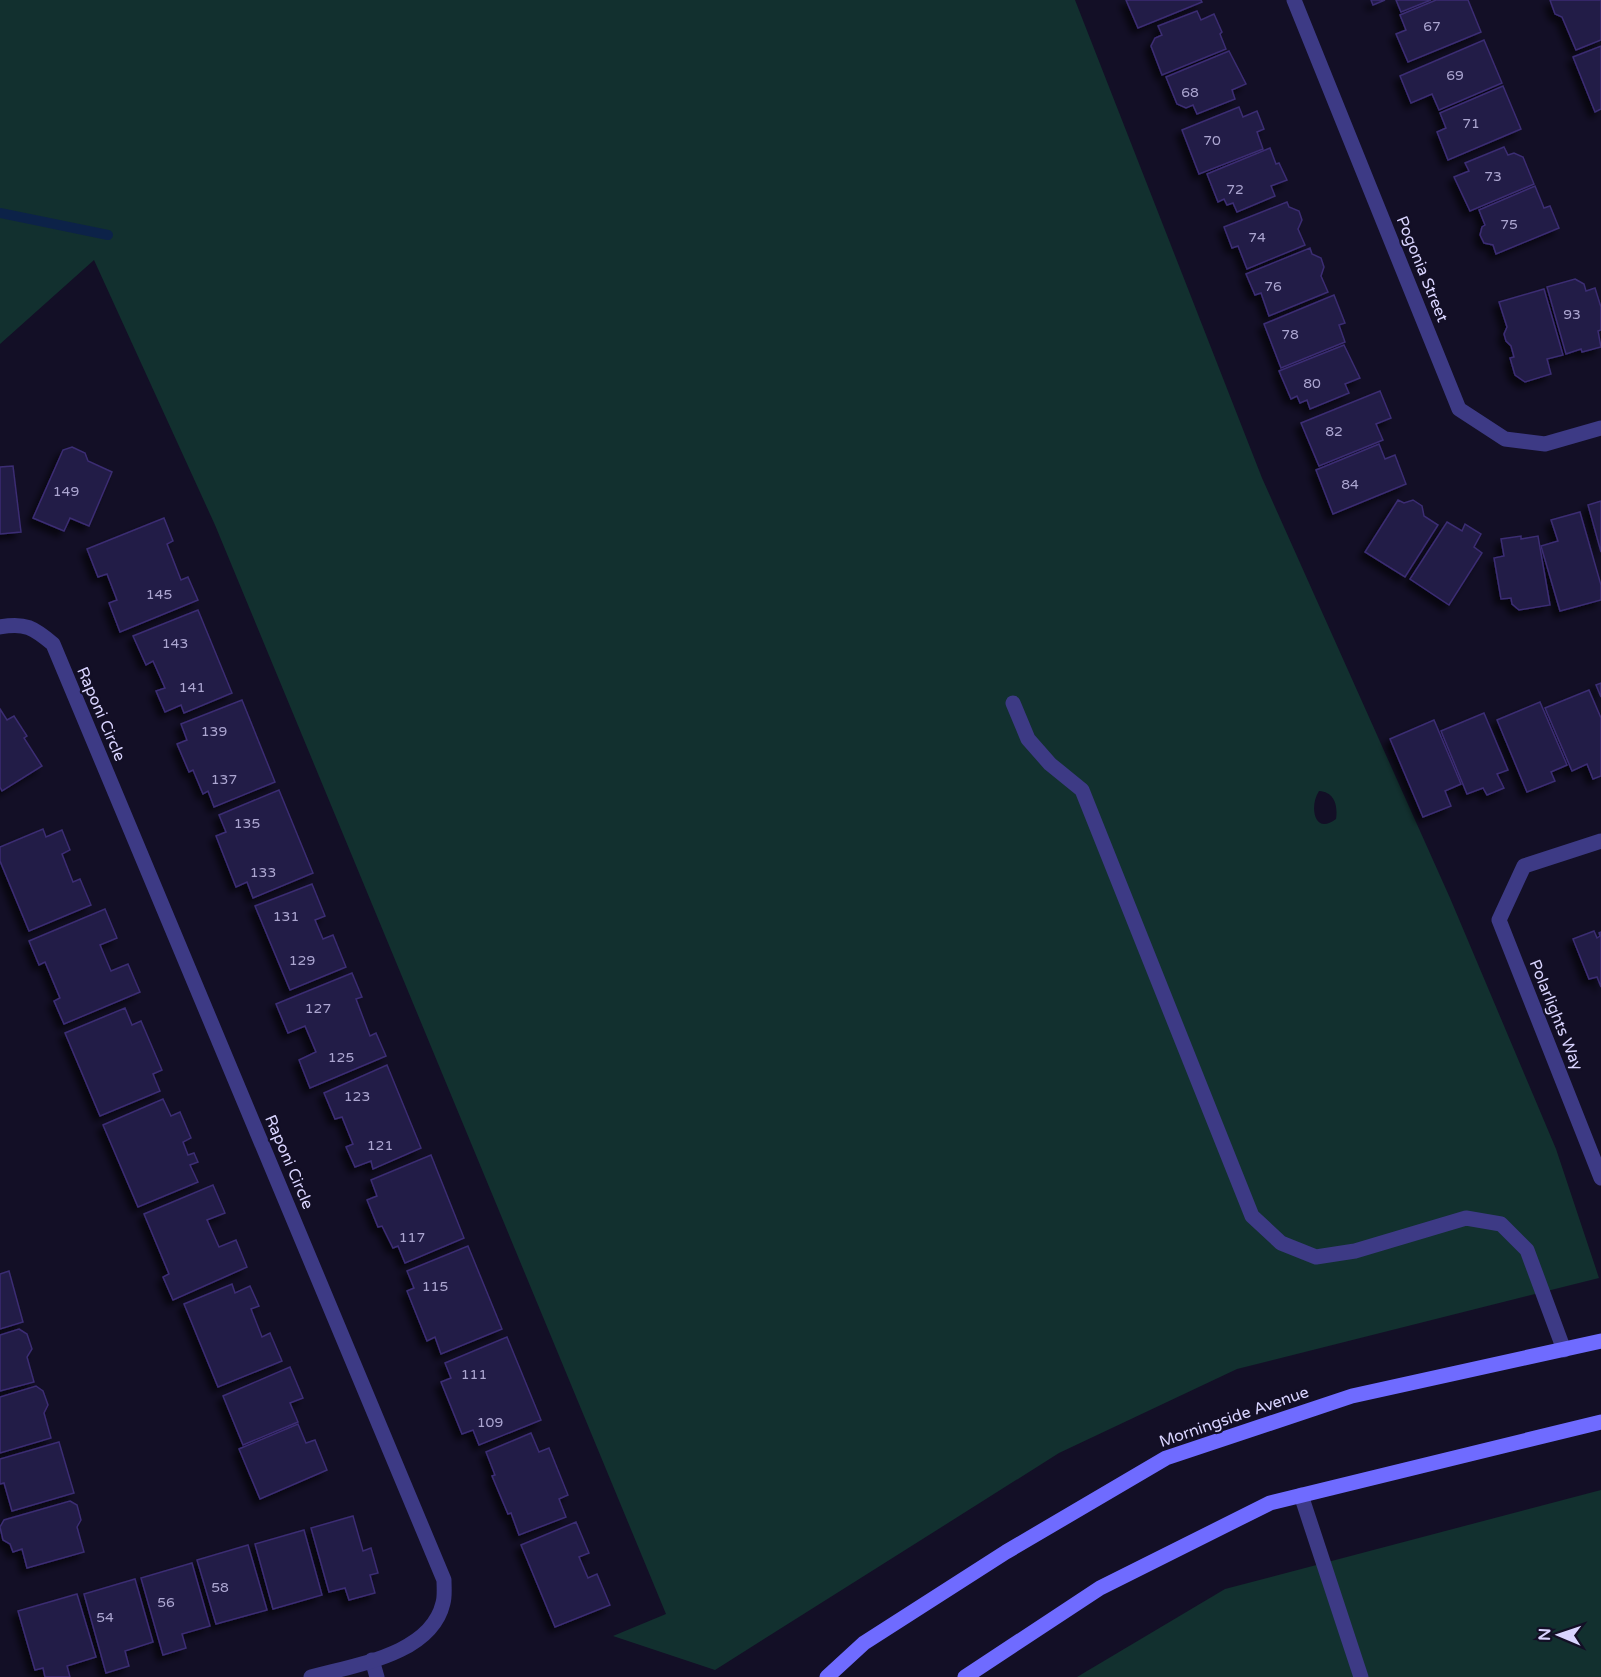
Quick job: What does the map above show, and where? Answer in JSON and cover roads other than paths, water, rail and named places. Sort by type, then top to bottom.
[{"type":"main road","name":"Morningside Avenue","points":[[827,1677],[864,1642],[1006,1552],[1166,1458],[1352,1396],[1601,1341]]},
{"type":"main road","points":[[965,1677],[1100,1588],[1270,1503],[1601,1422]]},
{"type":"street","name":"Pogonia Street","points":[[1294,0],[1459,410],[1505,439],[1545,444],[1601,428]]},
{"type":"street","name":"Raponi Circle","points":[[0,627],[16,624],[35,629],[53,644],[444,1580],[443,1603],[432,1628],[411,1645],[372,1660],[311,1677]]},
{"type":"street","points":[[1013,703],[1028,739],[1050,764],[1082,790],[1252,1216],[1281,1243],[1316,1257],[1355,1251],[1466,1218],[1501,1224],[1527,1250],[1564,1350]]},
{"type":"street","name":"Polarlights Way","points":[[1601,841],[1524,867],[1499,920],[1601,1178]]},
{"type":"street","points":[[1301,1495],[1361,1677]]},
{"type":"street","points":[[372,1660],[378,1677]]},
{"type":"waterway","points":[[0,213],[108,235]]}]
